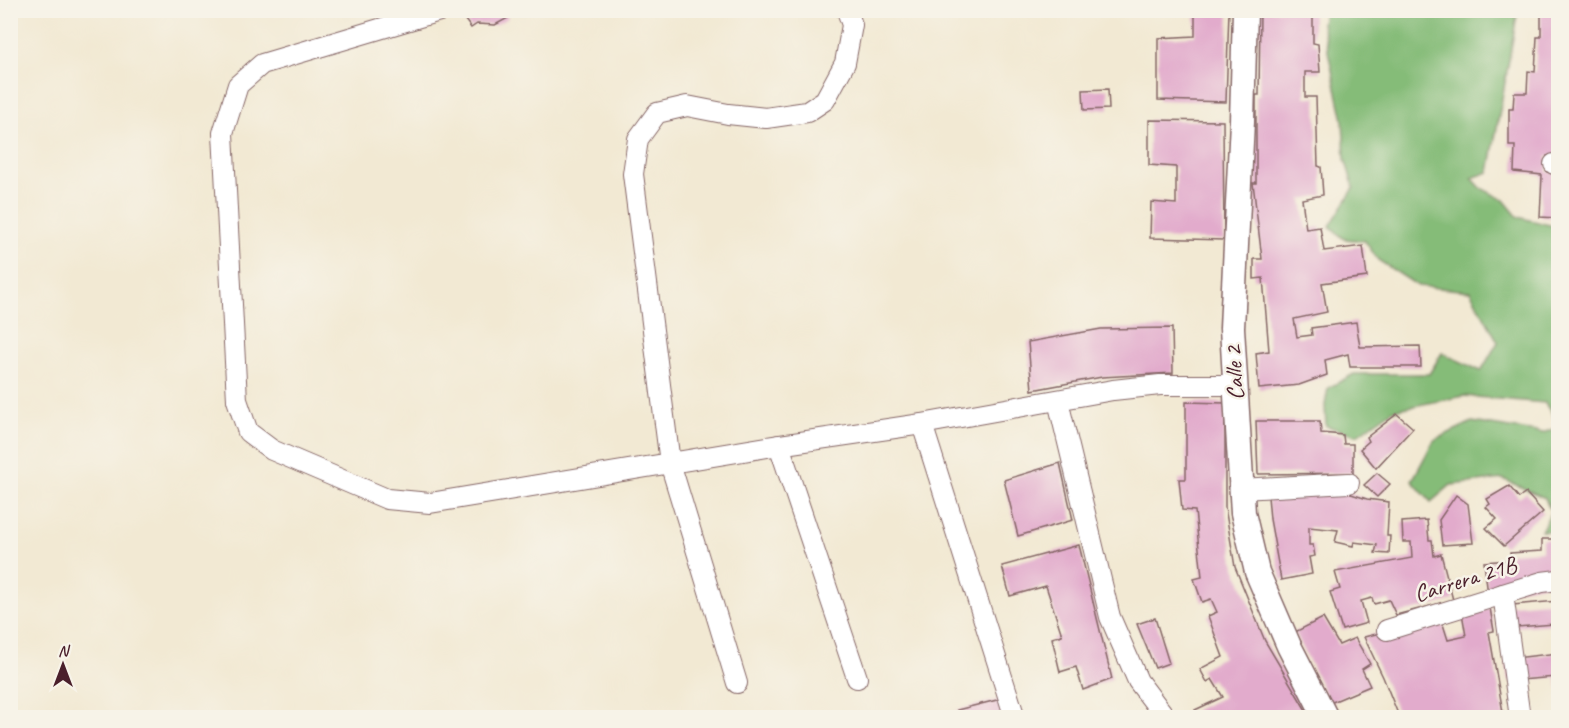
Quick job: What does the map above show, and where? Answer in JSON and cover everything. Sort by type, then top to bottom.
[{"type":"street","points":[[443,10],[262,64],[237,85],[223,133],[237,400],[248,432],[272,450],[387,499],[430,503],[779,445],[922,424],[1113,390],[1160,385],[1235,385]]},
{"type":"street","points":[[737,683],[670,463],[633,174],[639,139],[657,113],[687,106],[766,118],[807,112],[825,100],[845,63],[852,26],[847,10]]},
{"type":"street","name":"Calle 2","points":[[1245,10],[1232,328],[1243,513],[1257,572],[1322,716]]},
{"type":"street","points":[[1058,401],[1110,617],[1138,681],[1167,717]]},
{"type":"street","points":[[922,424],[1015,717]]},
{"type":"street","points":[[779,445],[857,678]]},
{"type":"street","points":[[1241,489],[1349,483]]},
{"type":"street","name":"Carrera 21B","points":[[1387,630],[1542,582],[1558,580]]},
{"type":"street","points":[[1503,594],[1520,717]]},
{"type":"green space","points":[[1496,10],[1517,15],[1489,172],[1472,178],[1481,188],[1504,200],[1518,217],[1558,227],[1558,424],[1545,403],[1464,396],[1393,410],[1357,435],[1326,426],[1325,405],[1328,388],[1354,374],[1429,374],[1442,353],[1481,371],[1498,342],[1470,291],[1418,286],[1378,260],[1365,241],[1344,239],[1330,226],[1354,188],[1345,159],[1343,120],[1322,24],[1324,11]]},
{"type":"green space","points":[[1472,422],[1543,433],[1558,427],[1558,531],[1541,531],[1551,512],[1545,498],[1503,479],[1451,485],[1431,502],[1412,481],[1434,440]]},
{"type":"building","points":[[461,10],[504,10],[508,18],[495,25],[477,24],[471,28],[459,12]]},
{"type":"building","points":[[1195,10],[1229,10],[1226,102],[1158,100],[1158,38],[1195,36]]},
{"type":"building","points":[[1260,10],[1313,10],[1313,43],[1318,44],[1320,72],[1305,72],[1305,97],[1316,97],[1318,166],[1321,167],[1323,195],[1302,199],[1306,229],[1320,227],[1324,251],[1363,246],[1367,277],[1322,283],[1327,312],[1294,319],[1297,337],[1312,335],[1311,328],[1356,322],[1360,347],[1420,346],[1421,367],[1350,367],[1348,354],[1325,360],[1327,375],[1299,385],[1259,389],[1256,353],[1269,351],[1263,278],[1254,279],[1254,259],[1262,259],[1253,183],[1256,183],[1256,95],[1259,95]]},
{"type":"building","points":[[1541,10],[1558,10],[1558,156],[1547,156],[1547,172],[1558,173],[1558,218],[1540,217],[1542,175],[1514,172],[1515,146],[1509,146],[1509,109],[1513,109],[1514,93],[1527,93],[1528,71],[1535,72],[1537,37],[1541,37]]},
{"type":"building","points":[[1108,89],[1109,109],[1084,110],[1083,90]]},
{"type":"building","points":[[1149,120],[1223,121],[1224,240],[1150,238],[1151,202],[1176,204],[1176,167],[1149,165]]},
{"type":"building","points":[[1172,328],[1173,373],[1102,377],[1032,390],[1028,342],[1101,329]]},
{"type":"building","points":[[1186,402],[1225,403],[1225,507],[1235,567],[1265,641],[1307,712],[1295,718],[1198,718],[1195,710],[1223,697],[1212,679],[1207,682],[1200,669],[1223,657],[1208,616],[1217,612],[1211,599],[1202,602],[1194,579],[1202,577],[1195,511],[1182,510],[1179,479],[1186,479]]},
{"type":"building","points":[[1397,414],[1413,428],[1376,468],[1360,449],[1369,441],[1367,437]]},
{"type":"building","points":[[1256,421],[1320,421],[1321,433],[1343,435],[1344,444],[1353,444],[1353,473],[1258,474]]},
{"type":"building","points":[[1060,463],[1073,520],[1018,536],[1004,480]]},
{"type":"building","points":[[1377,473],[1390,484],[1377,497],[1364,485]]},
{"type":"building","points":[[1267,485],[1352,489],[1351,494],[1389,502],[1387,536],[1390,536],[1389,554],[1375,553],[1377,545],[1354,542],[1353,546],[1335,542],[1338,530],[1309,527],[1309,545],[1313,545],[1315,556],[1309,557],[1312,574],[1281,580],[1270,519]]},
{"type":"building","points":[[1509,486],[1519,498],[1526,493],[1543,512],[1504,546],[1486,528],[1497,519],[1486,507],[1490,504],[1487,499]]},
{"type":"building","points":[[1456,495],[1468,504],[1473,543],[1442,545],[1439,520]]},
{"type":"building","points":[[1427,520],[1429,540],[1432,540],[1434,556],[1441,554],[1453,600],[1396,615],[1389,600],[1374,604],[1372,598],[1361,601],[1367,623],[1342,630],[1330,592],[1340,589],[1335,572],[1412,558],[1411,542],[1403,542],[1402,522]]},
{"type":"building","points":[[1542,539],[1558,539],[1558,582],[1488,595],[1484,562],[1511,560],[1510,553],[1542,551]]},
{"type":"building","points":[[1079,545],[1112,679],[1083,690],[1076,667],[1060,672],[1052,638],[1062,635],[1046,586],[1010,596],[1002,566]]},
{"type":"building","points":[[1558,601],[1558,648],[1554,624],[1503,628],[1500,606]]},
{"type":"building","points":[[1490,608],[1494,631],[1489,632],[1504,718],[1382,718],[1398,714],[1364,637],[1441,618],[1448,640],[1466,636],[1462,613]]},
{"type":"building","points":[[1155,618],[1169,663],[1155,668],[1137,624]]},
{"type":"building","points":[[1323,618],[1339,645],[1355,638],[1370,664],[1362,669],[1370,686],[1330,703],[1295,632]]},
{"type":"building","points":[[1558,653],[1558,689],[1556,677],[1508,681],[1506,659]]},
{"type":"building","points":[[1005,698],[1010,718],[959,718],[957,710]]}]
